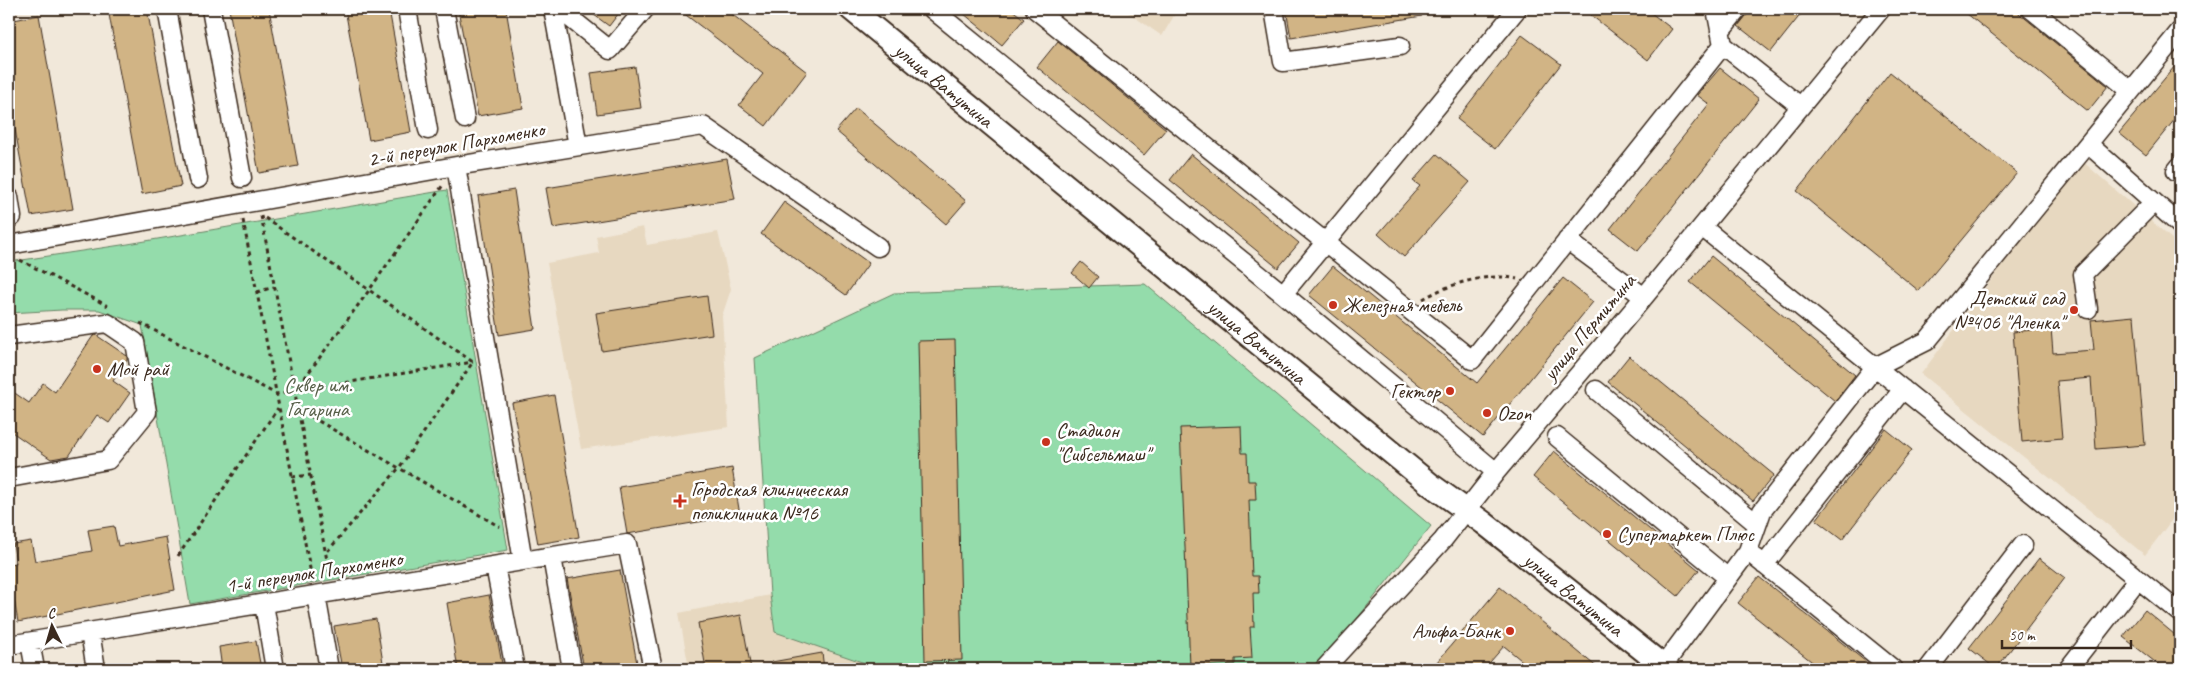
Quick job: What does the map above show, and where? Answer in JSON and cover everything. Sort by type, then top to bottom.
[{"type":"main road","name":"улица Ватутина","points":[[851,9],[1431,486],[1466,510],[1665,667]]},
{"type":"street","points":[[167,9],[198,179]]},
{"type":"street","points":[[212,9],[242,178]]},
{"type":"street","points":[[407,9],[428,130]]},
{"type":"street","points":[[444,9],[465,119]]},
{"type":"street","points":[[553,9],[578,146]]},
{"type":"street","points":[[559,9],[610,50],[645,9]]},
{"type":"street","points":[[932,9],[1283,294],[1496,472]]},
{"type":"street","points":[[1035,9],[1472,360],[1567,240],[1721,38],[1738,9]]},
{"type":"street","points":[[1274,9],[1283,62],[1400,46]]},
{"type":"street","points":[[1283,294],[1516,9]]},
{"type":"street","points":[[1716,9],[1721,38],[1800,106]]},
{"type":"street","name":"улица Пермитина","points":[[1324,669],[1443,540],[1496,472],[1644,298],[1881,9]]},
{"type":"street","points":[[2031,9],[2131,91]]},
{"type":"street","points":[[1665,667],[1748,552],[1762,511],[1875,367],[1927,342],[2180,31]]},
{"type":"street","name":"2-й переулок Пархоменко","points":[[9,245],[240,204],[259,208],[456,166],[703,126],[878,246]]},
{"type":"street","points":[[2088,144],[2180,225]]},
{"type":"street","points":[[456,166],[480,360],[523,561]]},
{"type":"street","points":[[9,197],[12,217]]},
{"type":"street","points":[[2088,309],[2084,274],[2153,203]]},
{"type":"street","points":[[1702,227],[2180,613]]},
{"type":"street","points":[[1567,240],[1644,298]]},
{"type":"street","points":[[9,336],[107,323],[136,342],[147,412],[108,460],[9,478]]},
{"type":"street","points":[[1764,565],[1903,389]]},
{"type":"street","points":[[1596,390],[1757,524]]},
{"type":"street","points":[[1557,437],[1728,578]]},
{"type":"street","name":"1-й переулок Пархоменко","points":[[9,645],[628,544],[653,669]]},
{"type":"street","points":[[1928,669],[2023,545]]},
{"type":"street","points":[[1748,552],[1893,669]]},
{"type":"street","points":[[552,557],[572,669]]},
{"type":"street","points":[[495,566],[515,669]]},
{"type":"street","points":[[2068,669],[2138,579]]},
{"type":"street","points":[[316,595],[329,669]]},
{"type":"street","points":[[264,604],[275,669]]},
{"type":"street","points":[[90,632],[96,669]]},
{"type":"street","points":[[30,642],[35,669]]},
{"type":"path","points":[[294,391],[370,290],[456,166]]},
{"type":"path","points":[[240,204],[316,595]]},
{"type":"path","points":[[259,208],[334,592]]},
{"type":"path","points":[[259,208],[370,290],[480,360]]},
{"type":"path","points":[[1412,311],[1417,304],[1433,293],[1481,278],[1507,276],[1532,284]]},
{"type":"path","points":[[257,292],[274,287]]},
{"type":"path","points":[[276,394],[480,360]]},
{"type":"path","points":[[326,553],[399,468],[480,360]]},
{"type":"path","points":[[178,556],[279,408]]},
{"type":"path","points":[[298,408],[518,537]]},
{"type":"path","points":[[292,477],[310,474]]},
{"type":"shaded area","points":[[1123,9],[1178,9],[1162,36]]},
{"type":"shaded area","name":"Детский сад №406 \"Аленка\"","points":[[2081,160],[2180,246],[2180,509],[2145,555],[1921,374]]},
{"type":"shaded area","points":[[643,227],[647,245],[718,232],[731,289],[722,316],[729,427],[581,449],[547,263],[599,253],[596,236]]},
{"type":"shaded area","points":[[770,595],[775,632],[882,669],[689,669],[679,613]]},
{"type":"green space","name":"Сквер им. Гагарина","points":[[447,190],[508,550],[190,604],[142,325],[99,310],[9,313],[9,262],[128,244]]},
{"type":"green space","name":"Стадион \"Сибсельмаш\"","points":[[1145,284],[1431,526],[1317,669],[882,669],[775,632],[770,595],[755,358],[894,293]]},
{"type":"building","points":[[108,9],[147,9],[181,186],[142,194]]},
{"type":"building","points":[[229,9],[269,9],[298,166],[259,173]]},
{"type":"building","points":[[345,9],[389,9],[411,132],[369,140]]},
{"type":"building","points":[[458,9],[506,9],[523,108],[478,116]]},
{"type":"building","points":[[586,9],[622,9],[609,26]]},
{"type":"building","points":[[678,9],[725,9],[807,72],[766,126],[739,105],[763,74]]},
{"type":"building","points":[[958,9],[1011,9],[1024,19],[1002,45]]},
{"type":"building","points":[[1286,9],[1421,9],[1422,16],[1291,38]]},
{"type":"building","points":[[1583,9],[1646,9],[1672,29],[1648,60]]},
{"type":"building","points":[[1748,9],[1805,9],[1771,52],[1738,26],[1746,16]]},
{"type":"building","points":[[1961,9],[2014,9],[2108,86],[2088,111]]},
{"type":"building","points":[[39,15],[73,209],[31,216],[9,97],[9,21]]},
{"type":"building","points":[[1522,35],[1561,64],[1495,149],[1457,119]]},
{"type":"building","points":[[1058,41],[1166,129],[1144,155],[1037,67]]},
{"type":"building","points":[[2180,60],[2180,113],[2146,155],[2119,133]]},
{"type":"building","points":[[635,67],[641,108],[597,114],[591,73]]},
{"type":"building","points":[[1720,68],[1759,99],[1638,251],[1610,229],[1709,104],[1697,95]]},
{"type":"building","points":[[1890,72],[2017,173],[1919,291],[1797,191]]},
{"type":"building","points":[[856,108],[966,201],[946,224],[836,131]]},
{"type":"building","points":[[1191,154],[1299,243],[1278,268],[1170,180]]},
{"type":"building","points":[[1437,154],[1470,182],[1404,257],[1378,234],[1420,186],[1413,181]]},
{"type":"building","points":[[727,159],[735,199],[553,228],[546,188]]},
{"type":"building","points":[[514,190],[535,329],[499,335],[478,196]]},
{"type":"building","points":[[784,202],[869,263],[846,295],[761,234]]},
{"type":"building","points":[[1711,256],[1855,375],[1835,401],[1690,282]]},
{"type":"building","points":[[1081,262],[1098,277],[1089,288],[1072,273]]},
{"type":"building","points":[[1333,266],[1477,383],[1563,278],[1593,302],[1483,437],[1309,295]]},
{"type":"building","points":[[707,296],[712,334],[602,351],[596,313]]},
{"type":"building","points":[[2134,316],[2145,445],[2096,449],[2091,378],[2057,381],[2062,438],[2022,442],[2013,332],[2051,328],[2053,353],[2094,350],[2091,320]]},
{"type":"building","points":[[96,335],[127,356],[127,360],[113,381],[130,393],[109,423],[97,415],[69,456],[51,459],[9,430],[9,389],[29,403],[43,383],[55,392],[93,336]]},
{"type":"building","points":[[955,340],[962,660],[925,661],[918,341]]},
{"type":"building","points":[[1629,356],[1774,475],[1753,501],[1608,382]]},
{"type":"building","points":[[554,395],[579,537],[538,544],[512,403]]},
{"type":"building","points":[[1241,426],[1242,453],[1247,453],[1248,481],[1255,481],[1256,500],[1249,500],[1252,576],[1258,576],[1259,593],[1253,593],[1254,627],[1250,627],[1252,658],[1235,659],[1235,664],[1190,666],[1180,428]]},
{"type":"building","points":[[1886,429],[1912,450],[1842,540],[1816,520]]},
{"type":"building","points":[[1554,451],[1699,570],[1678,596],[1533,477]]},
{"type":"building","name":"Городская клиническая поликлиника №16","points":[[732,468],[740,515],[627,534],[619,487]]},
{"type":"building","points":[[114,526],[118,546],[166,537],[175,590],[18,622],[11,583],[9,584],[9,564],[16,563],[13,544],[31,541],[35,561],[92,551],[88,530]]},
{"type":"building","points":[[2039,558],[2065,578],[1996,669],[1969,648]]},
{"type":"building","points":[[620,570],[638,669],[584,669],[567,579]]},
{"type":"building","points":[[1759,577],[1875,669],[1821,669],[1738,603]]},
{"type":"building","points":[[1500,587],[1599,669],[1532,669],[1504,646],[1484,669],[1431,669]]},
{"type":"building","points":[[489,595],[503,669],[458,669],[447,603]]},
{"type":"building","points":[[2145,610],[2180,639],[2180,669],[2164,669],[2123,637]]},
{"type":"building","points":[[741,615],[751,669],[706,669],[698,623]]},
{"type":"building","points":[[376,619],[384,669],[342,669],[334,626]]},
{"type":"building","points":[[256,641],[261,669],[222,669],[219,647]]},
{"type":"building","points":[[822,653],[824,669],[773,669],[772,662]]},
{"type":"place","name":"Железная мебель","points":[[1333,305]]},
{"type":"place","name":"Детский сад №406 \"Аленка\"","points":[[2074,310]]},
{"type":"place","name":"Мой рай","points":[[97,369]]},
{"type":"place","name":"Гектор","points":[[1450,391]]},
{"type":"place","name":"Ozon","points":[[1487,413]]},
{"type":"place","name":"Стадион \"Сибсельмаш\"","points":[[1046,442]]},
{"type":"place","name":"Городская клиническая поликлиника №16","points":[[680,501]]},
{"type":"place","name":"Супермаркет Плюс","points":[[1607,534]]},
{"type":"place","name":"Альфа-Банк","points":[[1510,631]]}]
